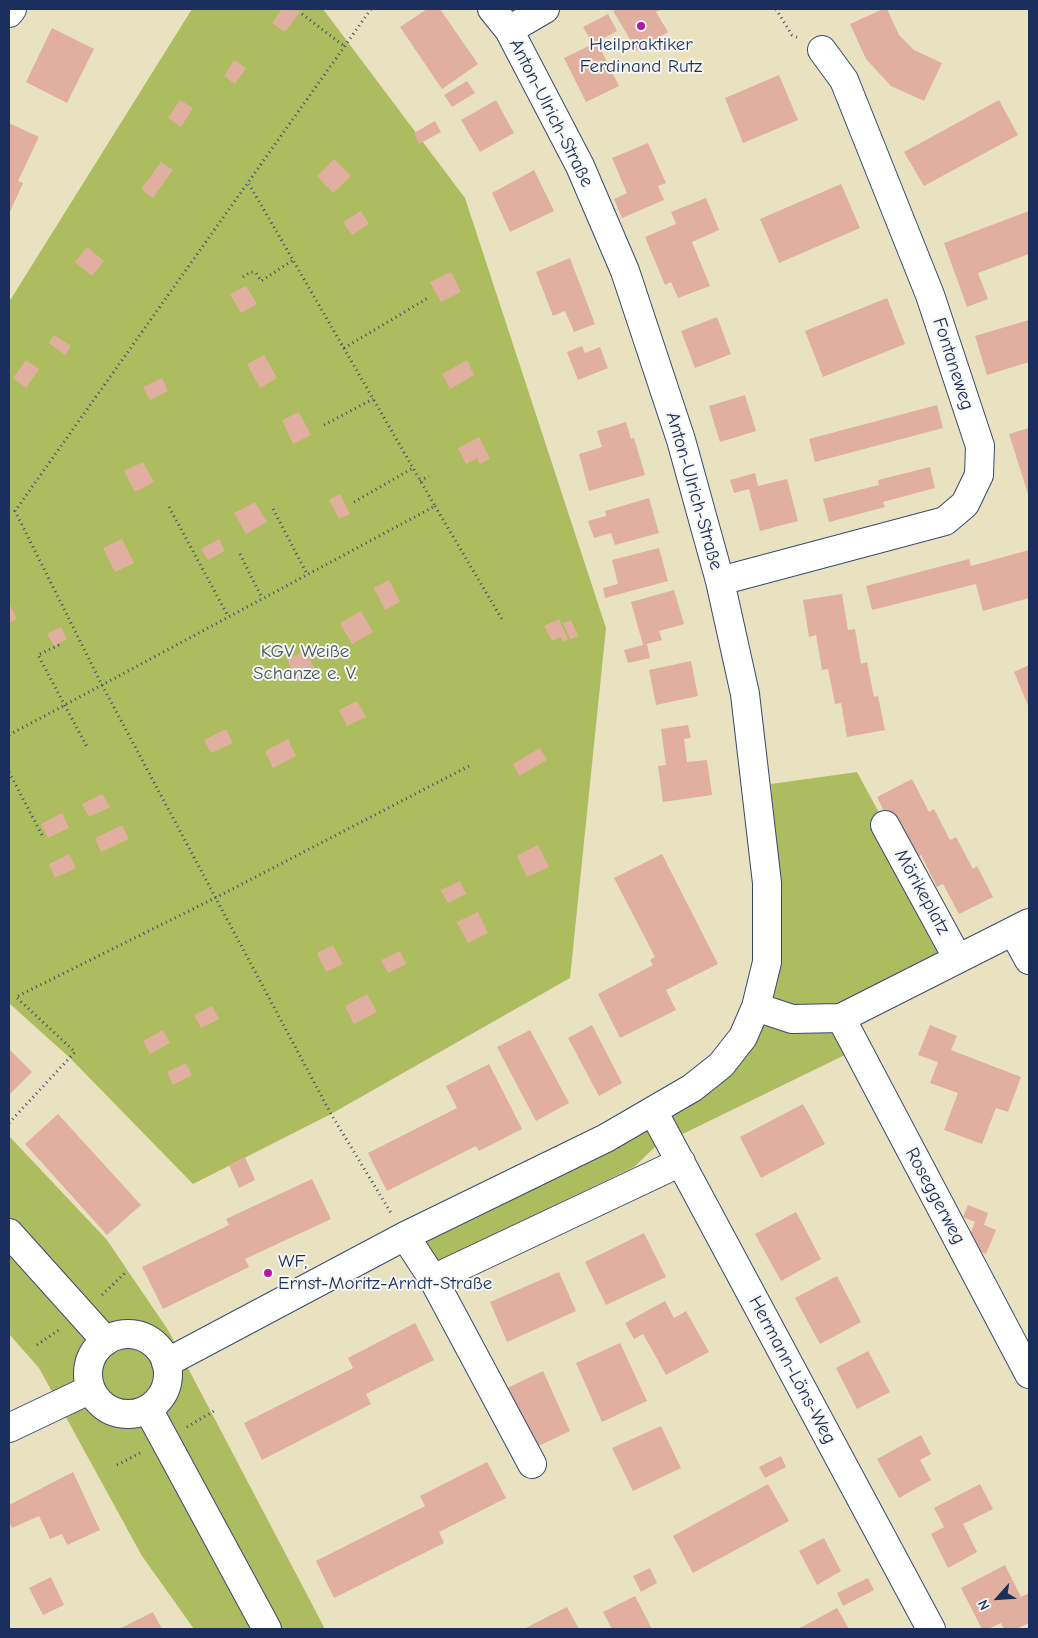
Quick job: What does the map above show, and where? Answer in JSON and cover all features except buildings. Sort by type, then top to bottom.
[{"type":"street","points":[[9,13],[12,9]]},
{"type":"street","points":[[501,19],[545,9]]},
{"type":"street","name":"Anton-Ulrich-Straße","points":[[166,1363],[405,1236],[606,1138],[692,1088],[720,1065],[743,1036],[756,1007],[767,962],[767,882],[745,694],[720,581],[681,440],[625,271],[580,166],[501,19]]},
{"type":"street","name":"Fontaneweg","points":[[720,581],[945,521],[965,504],[979,475],[980,446],[930,295],[844,80],[822,50]]},
{"type":"street","name":"Mörikeplatz","points":[[885,826],[958,959]]},
{"type":"street","points":[[756,1007],[792,1019],[841,1018],[1021,927],[1029,960]]},
{"type":"street","name":"Roseggerweg","points":[[841,1018],[1029,1374]]},
{"type":"street","name":"Hermann-Löns-Weg","points":[[653,1111],[931,1629]]},
{"type":"street","points":[[433,1279],[681,1162]]},
{"type":"street","points":[[9,1233],[106,1341]]},
{"type":"street","points":[[405,1236],[433,1279],[532,1464]]},
{"type":"street","points":[[126,1334],[141,1337],[155,1345],[166,1363],[168,1376],[165,1389],[158,1400],[148,1409],[132,1414],[115,1412],[105,1407],[91,1389],[88,1378],[92,1357],[106,1341],[126,1334]]},
{"type":"street","points":[[9,1428],[91,1389]]},
{"type":"street","points":[[148,1409],[267,1629]]},
{"type":"path","points":[[371,9],[249,184],[15,511],[101,683],[217,896],[331,1114],[405,1236]]},
{"type":"path","points":[[776,9],[792,35],[822,50]]},
{"type":"path","points":[[302,14],[344,46]]},
{"type":"path","points":[[249,184],[503,622]]},
{"type":"path","points":[[243,276],[256,273],[261,281],[293,260]]},
{"type":"path","points":[[344,348],[428,298]]},
{"type":"path","points":[[324,425],[373,399]]},
{"type":"path","points":[[354,502],[413,468]]},
{"type":"path","points":[[420,480],[429,476]]},
{"type":"path","points":[[9,735],[101,683],[435,506]]},
{"type":"path","points":[[169,507],[228,616]]},
{"type":"path","points":[[273,509],[307,574]]},
{"type":"path","points":[[240,554],[262,598]]},
{"type":"path","points":[[59,646],[38,655],[87,747]]},
{"type":"path","points":[[9,1123],[75,1052],[16,997],[469,766]]},
{"type":"path","points":[[9,772],[43,837]]},
{"type":"path","points":[[96,1299],[127,1271]]},
{"type":"path","points":[[37,1345],[65,1326]]},
{"type":"path","points":[[180,1431],[214,1411]]},
{"type":"path","points":[[116,1465],[146,1449]]},
{"type":"green space","name":"KGV Weiße Schanze e. V.","points":[[192,9],[323,9],[465,198],[606,628],[570,978],[331,1114],[193,1184],[70,1058],[9,1003],[9,302]]},
{"type":"green space","points":[[857,772],[958,959],[841,1018],[857,1049],[654,1148],[634,1167],[435,1263],[424,1241],[751,1049],[770,1013],[779,966],[780,907],[771,784]]},
{"type":"green space","points":[[9,1136],[107,1240],[168,1330],[325,1629],[194,1629],[142,1556],[39,1368],[9,1334]]},
{"type":"place","name":"Heilpraktiker Ferdinand Rutz","points":[[641,26]]},
{"type":"place","name":"WF, Ernst-Moritz-Arndt-Straße","points":[[268,1273]]}]
